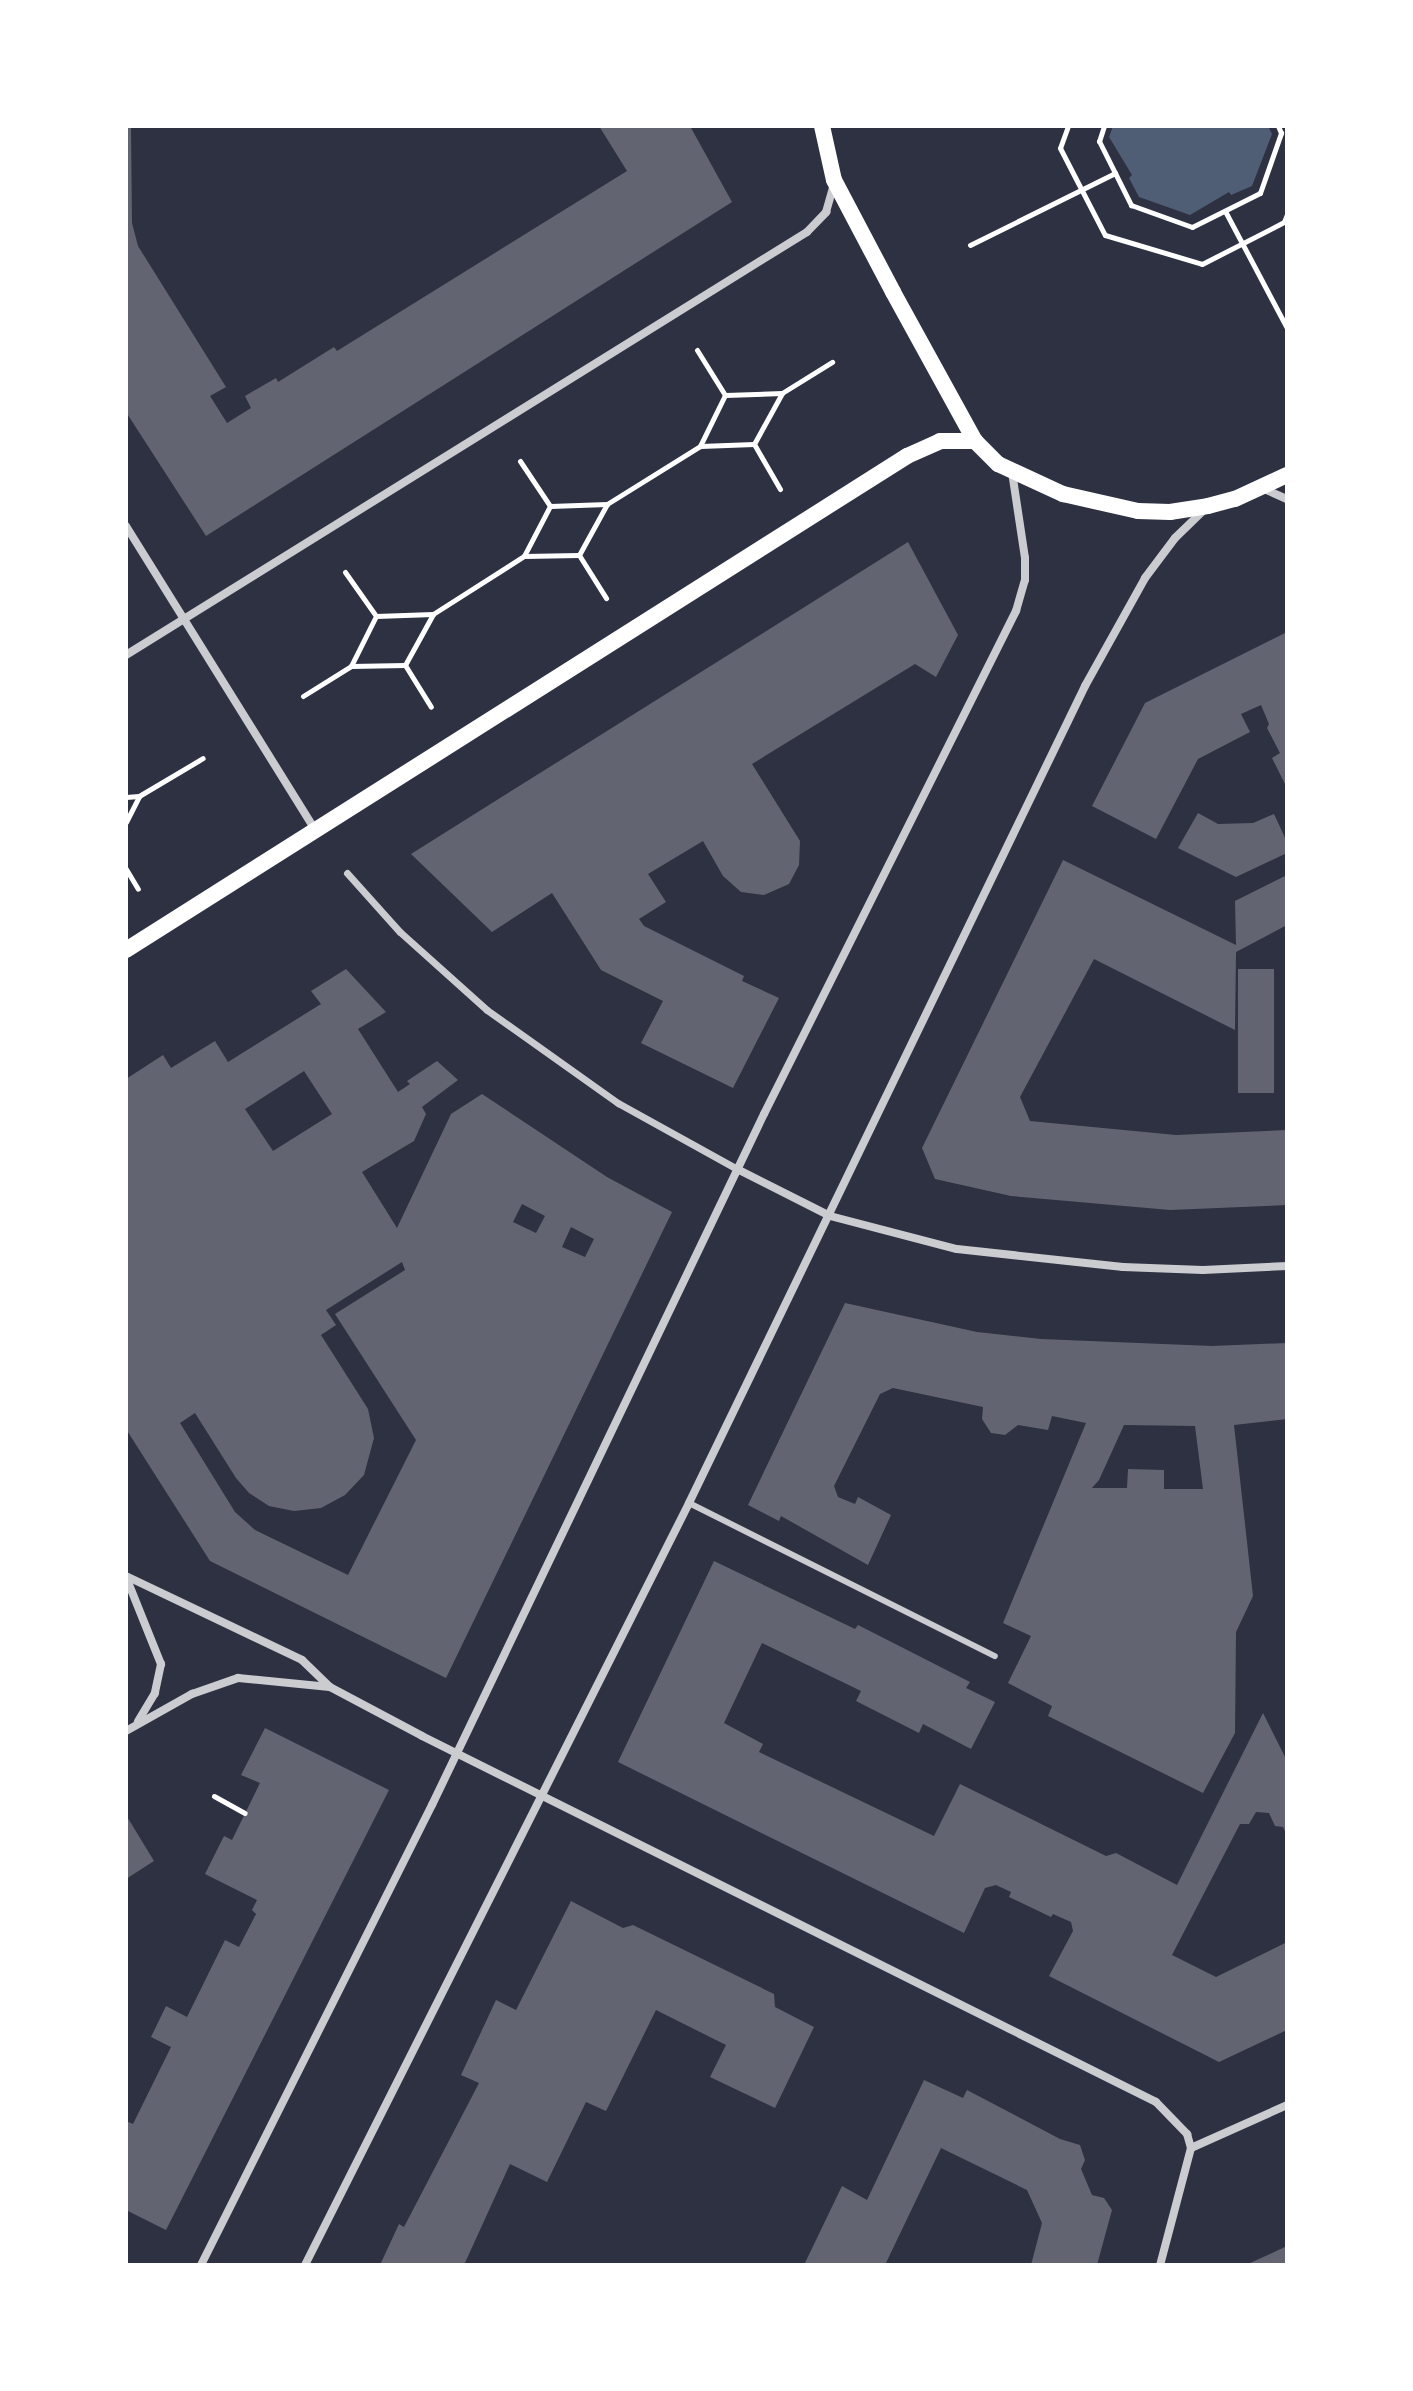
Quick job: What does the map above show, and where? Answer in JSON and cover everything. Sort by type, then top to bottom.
[{"type":"main road","points":[[820,128],[834,180],[975,441],[1012,472],[1063,494],[1138,511],[1170,512],[1208,506],[1262,488],[1287,475]]},
{"type":"main road","points":[[126,950],[907,456],[940,441],[975,441]]},
{"type":"street","points":[[126,655],[807,232],[826,212],[834,180]]},
{"type":"street","points":[[201,2265],[457,1752],[737,1169],[1016,611],[1025,580],[1025,558],[1012,472]]},
{"type":"street","points":[[1262,488],[1287,499]]},
{"type":"street","points":[[305,2265],[539,1795],[689,1503],[1119,623],[1175,538],[1208,506]]},
{"type":"street","points":[[126,526],[316,832]]},
{"type":"street","points":[[347,873],[400,932],[443,972],[523,1037],[618,1103],[830,1216],[925,1243],[1000,1255],[1203,1270],[1287,1266]]},
{"type":"street","points":[[126,1576],[302,1660],[330,1687],[539,1795],[1156,2102],[1187,2134],[1191,2148],[1160,2265]]},
{"type":"street","points":[[126,1576],[161,1664],[155,1693],[135,1725]]},
{"type":"street","points":[[126,1731],[207,1687],[238,1678],[330,1687]]},
{"type":"street","points":[[1191,2148],[1287,2105]]},
{"type":"lane","points":[[689,1503],[995,1656]]},
{"type":"path","points":[[1068,126],[1060,148],[1105,235],[1202,264],[1284,222],[1287,214]]},
{"type":"path","points":[[1104,126],[1099,141],[1131,205],[1192,227],[1260,193],[1281,133],[1278,126]]},
{"type":"path","points":[[970,245],[1115,173]]},
{"type":"path","points":[[1225,211],[1287,328]]},
{"type":"path","points":[[697,350],[725,395]]},
{"type":"path","points":[[754,444],[782,393],[832,362]]},
{"type":"path","points":[[725,395],[782,393]]},
{"type":"path","points":[[700,446],[725,395]]},
{"type":"path","points":[[579,555],[607,504],[700,446],[754,444]]},
{"type":"path","points":[[754,444],[780,489]]},
{"type":"path","points":[[520,461],[550,506]]},
{"type":"path","points":[[550,506],[607,504]]},
{"type":"path","points":[[405,665],[433,614],[524,556],[550,506]]},
{"type":"path","points":[[524,556],[579,555]]},
{"type":"path","points":[[579,555],[606,598]]},
{"type":"path","points":[[345,572],[376,616]]},
{"type":"path","points":[[376,616],[433,614]]},
{"type":"path","points":[[351,666],[376,616]]},
{"type":"path","points":[[303,696],[351,666],[405,665]]},
{"type":"path","points":[[405,665],[431,707]]},
{"type":"path","points":[[126,797],[139,796],[203,758]]},
{"type":"path","points":[[126,822],[139,796]]},
{"type":"path","points":[[126,869],[138,889]]},
{"type":"path","points":[[214,1796],[245,1813]]},
{"type":"water","points":[[1113,126],[1268,126],[1272,134],[1252,186],[1231,195],[1229,192],[1190,215],[1139,197],[1129,178],[1132,175],[1109,137]]},
{"type":"building","points":[[126,126],[131,126],[132,223],[138,246],[226,387],[210,396],[227,423],[251,408],[245,396],[276,378],[278,382],[334,347],[337,351],[627,171],[599,126],[690,126],[732,202],[206,536],[126,412]]},
{"type":"building","points":[[908,542],[958,635],[936,677],[915,664],[752,764],[800,841],[799,865],[789,884],[764,895],[741,892],[723,876],[703,841],[648,874],[666,902],[639,919],[644,926],[744,976],[742,981],[779,998],[733,1088],[641,1043],[663,1001],[601,970],[552,893],[492,932],[411,854]]},
{"type":"building","points":[[1287,632],[1287,788],[1272,758],[1280,753],[1267,728],[1269,724],[1261,705],[1241,714],[1250,732],[1198,759],[1156,839],[1092,806],[1145,703]]},
{"type":"building","points":[[1198,813],[1218,824],[1253,823],[1274,814],[1287,842],[1287,853],[1236,877],[1178,848]]},
{"type":"building","points":[[1063,860],[1236,945],[1235,901],[1287,875],[1287,925],[1236,952],[1235,1030],[1094,959],[1020,1097],[1030,1121],[1176,1135],[1287,1130],[1287,1205],[1170,1210],[1011,1196],[935,1179],[922,1148]]},
{"type":"building","points":[[346,969],[386,1012],[358,1029],[398,1092],[410,1084],[407,1081],[437,1061],[458,1080],[422,1107],[426,1114],[414,1141],[362,1172],[397,1228],[451,1114],[482,1094],[607,1177],[672,1212],[446,1678],[210,1561],[126,1429],[126,1079],[163,1055],[171,1068],[215,1041],[228,1062],[321,1004],[311,991]],"holes":[[[304,1071],[332,1114],[273,1151],[245,1109]],[[522,1204],[545,1216],[536,1233],[513,1222]],[[571,1227],[594,1239],[585,1257],[562,1247]],[[402,1262],[405,1270],[335,1314],[416,1440],[348,1575],[255,1530],[235,1512],[180,1423],[195,1413],[236,1478],[249,1493],[269,1506],[294,1511],[321,1508],[345,1495],[364,1475],[374,1438],[368,1409],[321,1335],[336,1325],[326,1310]]]},
{"type":"building","points":[[1238,969],[1274,969],[1274,1093],[1238,1093]]},
{"type":"building","points":[[845,1303],[977,1332],[1041,1339],[1212,1346],[1287,1343],[1287,1419],[1234,1425],[1253,1596],[1236,1632],[1235,1733],[1203,1793],[1048,1716],[1052,1706],[1008,1683],[1031,1636],[1003,1623],[1086,1423],[1052,1416],[1048,1430],[1018,1425],[1005,1435],[991,1433],[982,1419],[983,1407],[893,1388],[880,1394],[834,1486],[838,1497],[855,1504],[858,1497],[891,1515],[868,1565],[781,1516],[779,1521],[748,1505]],"holes":[[[1124,1425],[1195,1426],[1203,1489],[1164,1489],[1164,1470],[1128,1469],[1127,1488],[1092,1488],[1099,1480]]]},
{"type":"building","points":[[714,1561],[855,1629],[858,1625],[970,1682],[966,1688],[995,1702],[971,1749],[923,1724],[919,1733],[856,1701],[861,1691],[762,1643],[724,1723],[763,1744],[759,1752],[934,1836],[960,1784],[1106,1856],[1116,1853],[1177,1885],[1263,1713],[1287,1761],[1287,1835],[1283,1827],[1275,1826],[1269,1813],[1256,1812],[1249,1824],[1240,1824],[1172,1955],[1216,1977],[1287,1942],[1287,2030],[1219,2062],[1049,1976],[1073,1931],[1071,1922],[1053,1914],[1051,1917],[1009,1897],[1011,1892],[996,1885],[985,1888],[964,1933],[618,1762]]},
{"type":"building","points":[[265,1728],[389,1790],[166,2230],[126,2210],[126,2121],[133,2124],[171,2047],[151,2037],[166,2006],[187,2017],[225,1940],[239,1947],[256,1914],[252,1910],[257,1900],[205,1874],[224,1836],[232,1840],[260,1783],[241,1775]]},
{"type":"building","points":[[126,1815],[154,1861],[126,1879]]},
{"type":"building","points":[[571,1901],[623,1928],[633,1925],[774,1994],[775,2007],[814,2027],[775,2108],[710,2077],[726,2045],[656,2010],[606,2111],[586,2102],[547,2182],[510,2164],[464,2265],[380,2265],[399,2224],[404,2227],[479,2083],[461,2075],[496,2000],[516,2010]]},
{"type":"building","points":[[924,2080],[963,2098],[967,2090],[1060,2139],[1080,2145],[1085,2160],[1081,2169],[1092,2195],[1104,2198],[1112,2210],[1097,2265],[1031,2265],[1042,2223],[1027,2190],[941,2148],[885,2265],[804,2265],[842,2186],[867,2200]]},
{"type":"building","points":[[1287,2246],[1287,2265],[1246,2265]]}]
